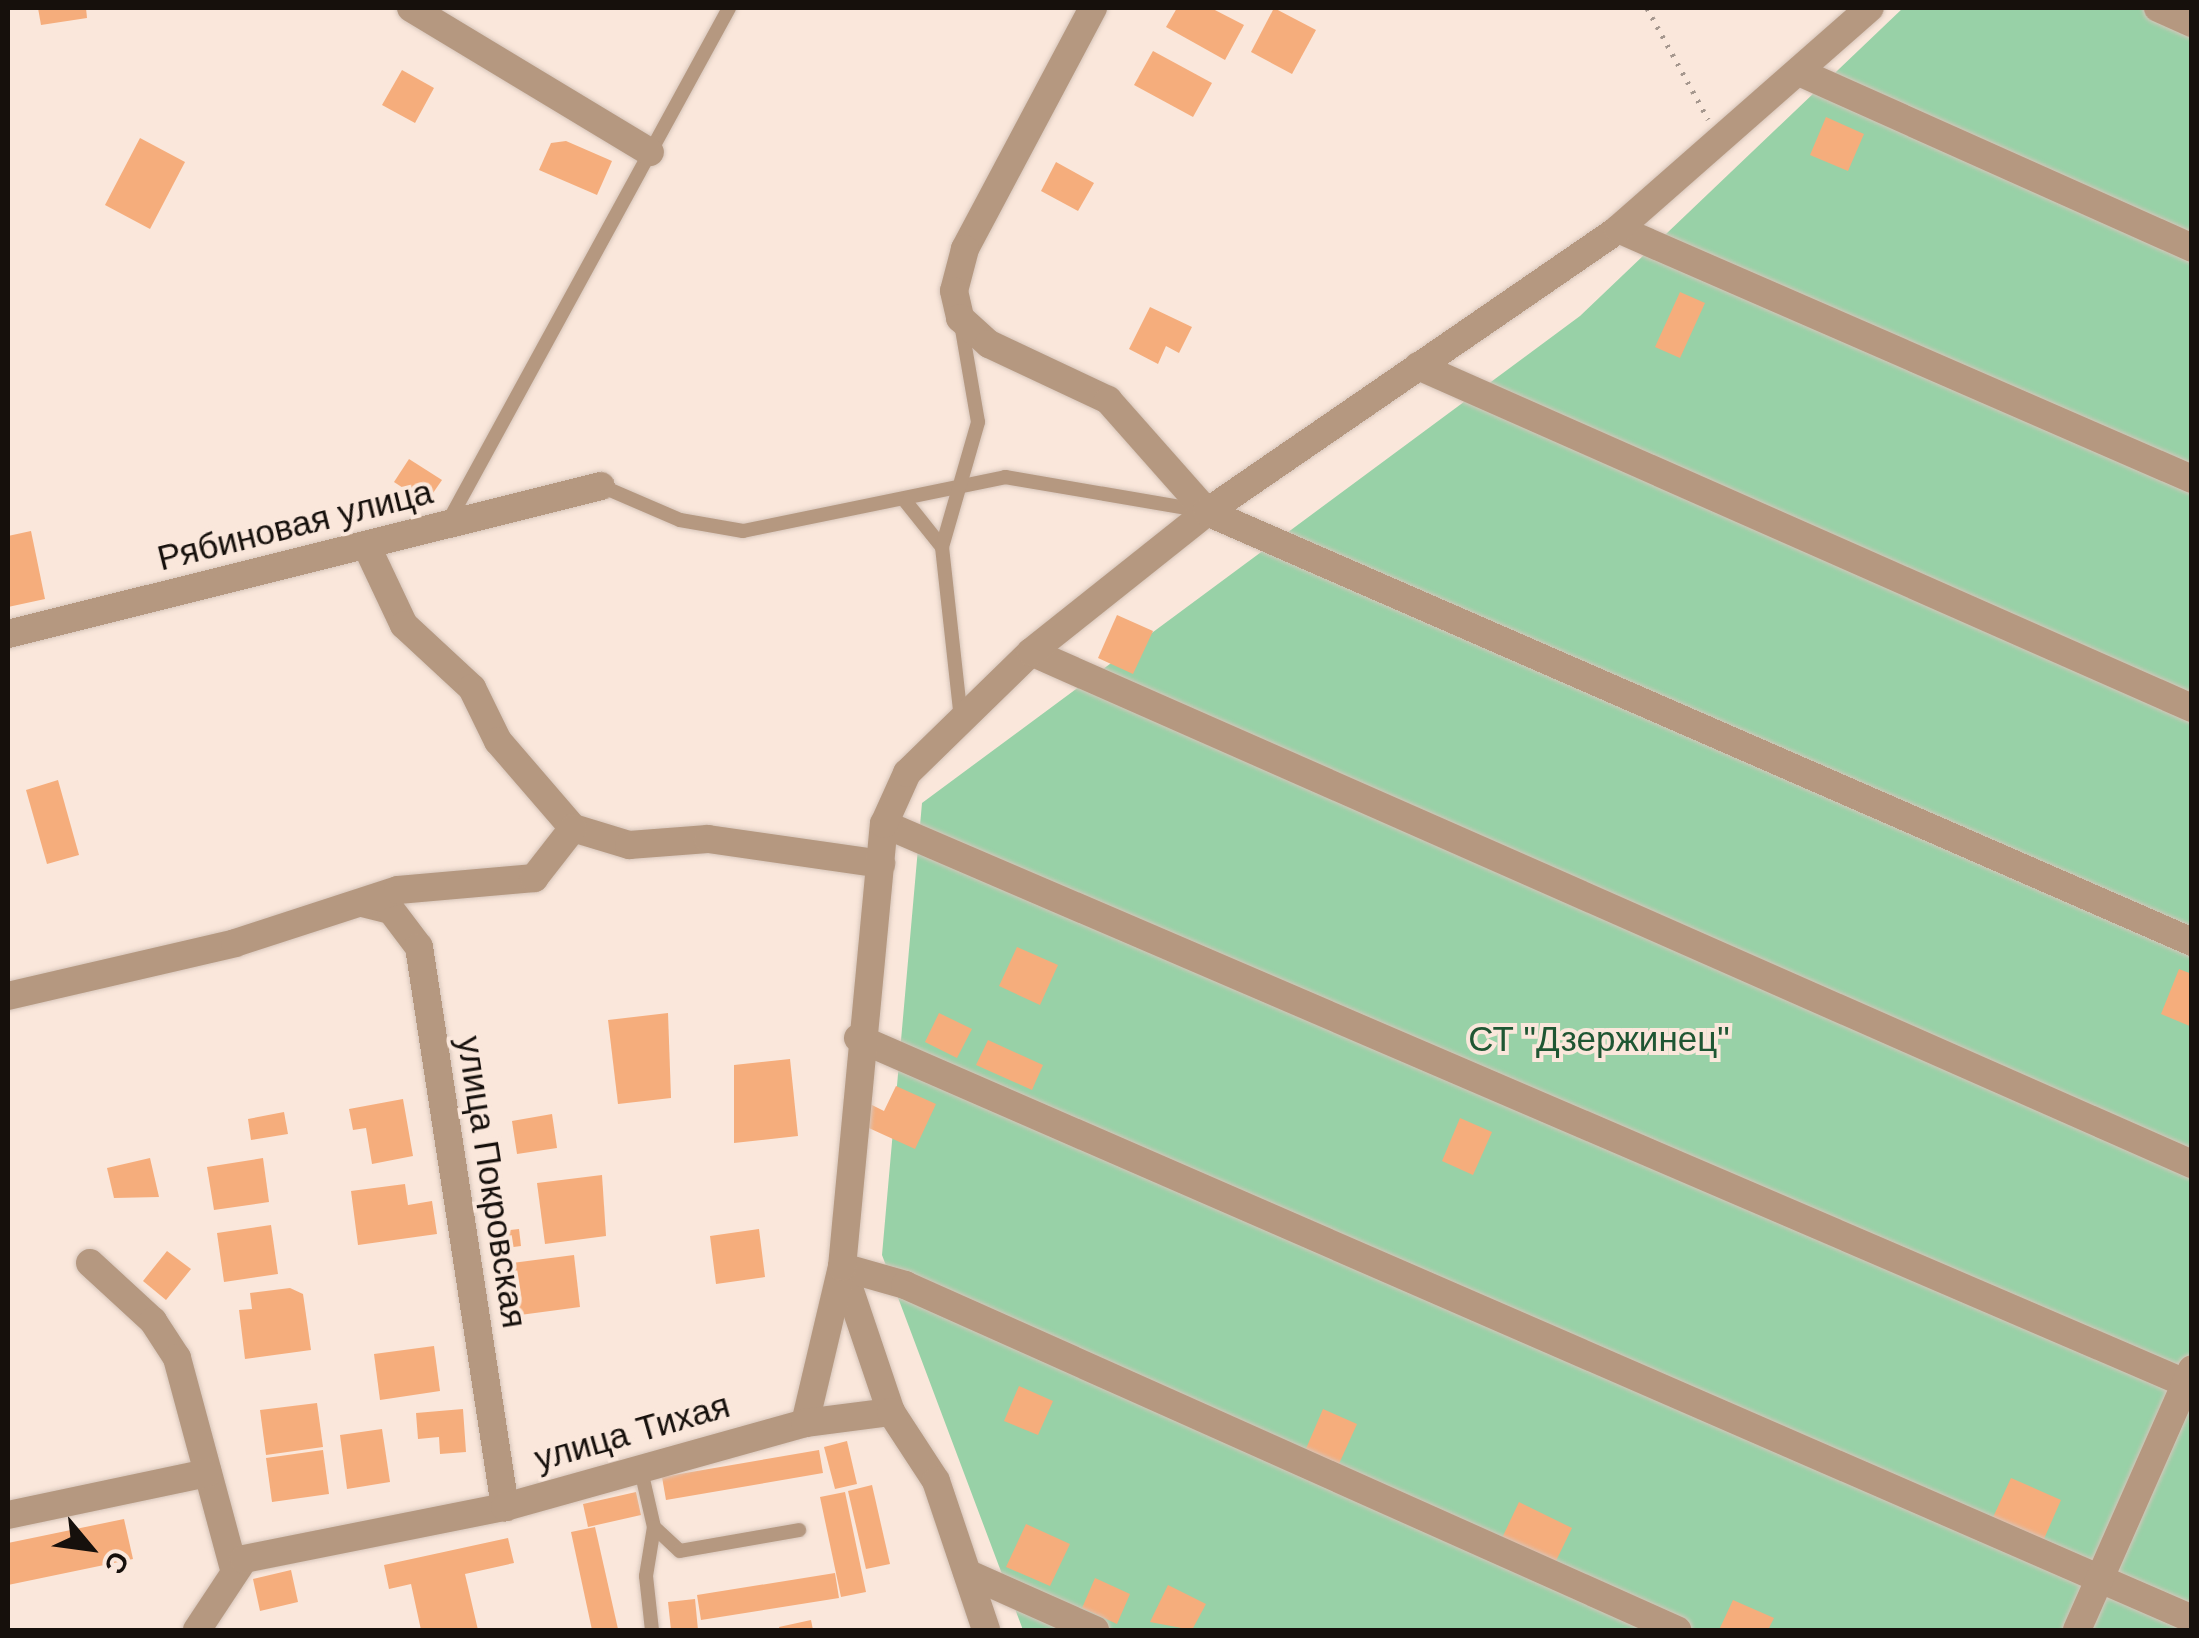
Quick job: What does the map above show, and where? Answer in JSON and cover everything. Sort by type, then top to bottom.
[{"type":"street","points":[[411,8],[650,152]]},
{"type":"street","points":[[1093,8],[965,249],[954,290],[960,318],[988,344],[1108,400],[1207,512],[2192,942]]},
{"type":"street","points":[[805,1423],[842,1266],[858,1038],[884,824],[907,773],[1031,652],[1207,512],[1618,229],[1870,8]]},
{"type":"street","points":[[2158,8],[2192,23]]},
{"type":"street","points":[[1799,72],[2192,248]]},
{"type":"street","points":[[1618,229],[2192,480]]},
{"type":"street","points":[[1418,366],[2192,708]]},
{"type":"street","name":"Рябиновая улица","points":[[8,634],[368,548],[601,486]]},
{"type":"street","points":[[368,548],[404,625],[462,676],[498,741],[573,828],[628,844],[708,839],[881,864]]},
{"type":"street","points":[[1031,652],[2192,1164]]},
{"type":"street","points":[[884,824],[2190,1379],[2076,1630]]},
{"type":"street","points":[[8,996],[362,903],[398,890],[534,878],[573,828]]},
{"type":"street","name":"улица Покровская","points":[[362,903],[392,910],[419,947],[505,1507]]},
{"type":"street","points":[[858,1038],[2192,1620]]},
{"type":"street","points":[[90,1263],[153,1321],[177,1358],[234,1568],[197,1630]]},
{"type":"street","points":[[842,1266],[892,1412],[936,1482],[986,1630]]},
{"type":"street","points":[[842,1266],[905,1286],[1677,1630]]},
{"type":"street","name":"улица Тихая","points":[[234,1568],[244,1559],[505,1507],[640,1466],[805,1423],[892,1412]]},
{"type":"street","points":[[8,1515],[208,1473]]},
{"type":"street","points":[[969,1574],[1095,1630]]},
{"type":"lane","points":[[447,525],[729,8]]},
{"type":"lane","points":[[960,318],[978,422],[942,547],[961,720]]},
{"type":"lane","points":[[601,486],[680,520],[743,531],[906,502],[1005,478],[1207,512]]},
{"type":"lane","points":[[906,502],[942,547]]},
{"type":"lane","points":[[640,1466],[654,1527],[646,1576],[652,1630]]},
{"type":"lane","points":[[654,1527],[680,1552],[799,1530]]},
{"type":"path","points":[[1647,8],[1720,140]]},
{"type":"green space","name":"СТ \"Дзержинец\"","points":[[1903,8],[2191,8],[2191,1630],[1023,1630],[882,1255],[922,803],[1580,316]]},
{"type":"building","points":[[38,8],[86,8],[87,18],[41,25]]},
{"type":"building","points":[[1177,8],[1211,8],[1244,25],[1225,60],[1166,27]]},
{"type":"building","points":[[1274,8],[1316,30],[1292,74],[1251,52]]},
{"type":"building","points":[[1153,51],[1212,83],[1193,117],[1134,85]]},
{"type":"building","points":[[402,70],[434,88],[415,123],[382,105]]},
{"type":"building","points":[[1826,117],[1864,134],[1848,171],[1810,155]]},
{"type":"building","points":[[140,138],[185,162],[150,229],[105,205]]},
{"type":"building","points":[[566,141],[612,161],[597,195],[539,170],[551,143]]},
{"type":"building","points":[[1056,162],[1094,183],[1078,211],[1041,191]]},
{"type":"building","points":[[1680,292],[1705,303],[1680,358],[1655,347]]},
{"type":"building","points":[[1150,307],[1192,327],[1179,353],[1166,346],[1158,364],[1129,349]]},
{"type":"building","points":[[409,459],[442,480],[426,503],[394,482]]},
{"type":"building","points":[[31,531],[45,599],[8,607],[8,536]]},
{"type":"building","points":[[1117,615],[1153,631],[1133,674],[1098,658]]},
{"type":"building","points":[[58,780],[79,855],[47,864],[26,790]]},
{"type":"building","points":[[1017,947],[1058,965],[1040,1005],[999,986]]},
{"type":"building","points":[[2179,969],[2192,974],[2192,1027],[2161,1014]]},
{"type":"building","points":[[668,1013],[671,1098],[618,1104],[608,1020]]},
{"type":"building","points":[[939,1013],[972,1029],[957,1058],[925,1042]]},
{"type":"building","points":[[988,1040],[1043,1065],[1032,1090],[976,1065]]},
{"type":"building","points":[[790,1059],[798,1136],[734,1143],[734,1065]]},
{"type":"building","points":[[896,1086],[936,1104],[915,1149],[860,1124],[870,1104],[884,1111]]},
{"type":"building","points":[[403,1099],[413,1156],[372,1164],[366,1128],[353,1130],[349,1109]]},
{"type":"building","points":[[284,1112],[288,1134],[251,1140],[248,1119]]},
{"type":"building","points":[[552,1114],[557,1148],[517,1154],[512,1121]]},
{"type":"building","points":[[1460,1118],[1492,1132],[1473,1175],[1442,1161]]},
{"type":"building","points":[[150,1158],[159,1197],[114,1198],[107,1168]]},
{"type":"building","points":[[263,1158],[269,1202],[214,1210],[207,1167]]},
{"type":"building","points":[[602,1175],[606,1236],[545,1244],[537,1183]]},
{"type":"building","points":[[405,1184],[408,1205],[432,1201],[437,1234],[358,1245],[351,1191]]},
{"type":"building","points":[[271,1225],[278,1274],[224,1282],[217,1233]]},
{"type":"building","points":[[519,1229],[521,1246],[497,1249],[494,1232]]},
{"type":"building","points":[[759,1229],[765,1277],[716,1284],[710,1236]]},
{"type":"building","points":[[167,1251],[191,1269],[166,1300],[143,1281]]},
{"type":"building","points":[[574,1255],[580,1307],[520,1315],[512,1263]]},
{"type":"building","points":[[290,1288],[303,1294],[311,1350],[245,1359],[239,1310],[252,1309],[250,1293]]},
{"type":"building","points":[[434,1346],[440,1391],[380,1400],[374,1354]]},
{"type":"building","points":[[1019,1386],[1053,1401],[1038,1435],[1004,1421]]},
{"type":"building","points":[[317,1403],[323,1447],[266,1455],[260,1410]]},
{"type":"building","points":[[463,1409],[466,1452],[440,1454],[439,1437],[418,1439],[416,1413]]},
{"type":"building","points":[[1323,1409],[1357,1424],[1338,1466],[1305,1451]]},
{"type":"building","points":[[382,1429],[390,1482],[347,1489],[340,1435]]},
{"type":"building","points":[[847,1441],[857,1484],[835,1489],[824,1447]]},
{"type":"building","points":[[323,1450],[329,1494],[272,1502],[266,1458]]},
{"type":"building","points":[[819,1450],[823,1473],[666,1500],[662,1477]]},
{"type":"building","points":[[2011,1478],[2061,1500],[2040,1548],[1989,1526]]},
{"type":"building","points":[[872,1485],[890,1564],[866,1569],[848,1491]]},
{"type":"building","points":[[636,1492],[641,1515],[588,1527],[583,1504]]},
{"type":"building","points":[[845,1492],[866,1592],[841,1597],[820,1497]]},
{"type":"building","points":[[1519,1502],[1572,1528],[1555,1563],[1502,1538]]},
{"type":"building","points":[[124,1519],[133,1559],[8,1585],[8,1543]]},
{"type":"building","points":[[1026,1524],[1070,1544],[1050,1586],[1006,1567]]},
{"type":"building","points":[[595,1527],[618,1629],[613,1630],[592,1630],[571,1532]]},
{"type":"building","points":[[508,1538],[514,1563],[465,1574],[478,1630],[421,1630],[411,1584],[389,1589],[384,1565]]},
{"type":"building","points":[[291,1570],[298,1602],[260,1611],[253,1579]]},
{"type":"building","points":[[835,1573],[839,1598],[701,1620],[697,1595]]},
{"type":"building","points":[[1095,1578],[1130,1594],[1117,1624],[1082,1608]]},
{"type":"building","points":[[1168,1585],[1206,1604],[1192,1630],[1150,1622]]},
{"type":"building","points":[[695,1599],[698,1630],[671,1630],[668,1602]]},
{"type":"building","points":[[1733,1600],[1774,1618],[1768,1630],[1719,1630]]},
{"type":"building","points":[[811,1620],[813,1630],[779,1627]]}]
